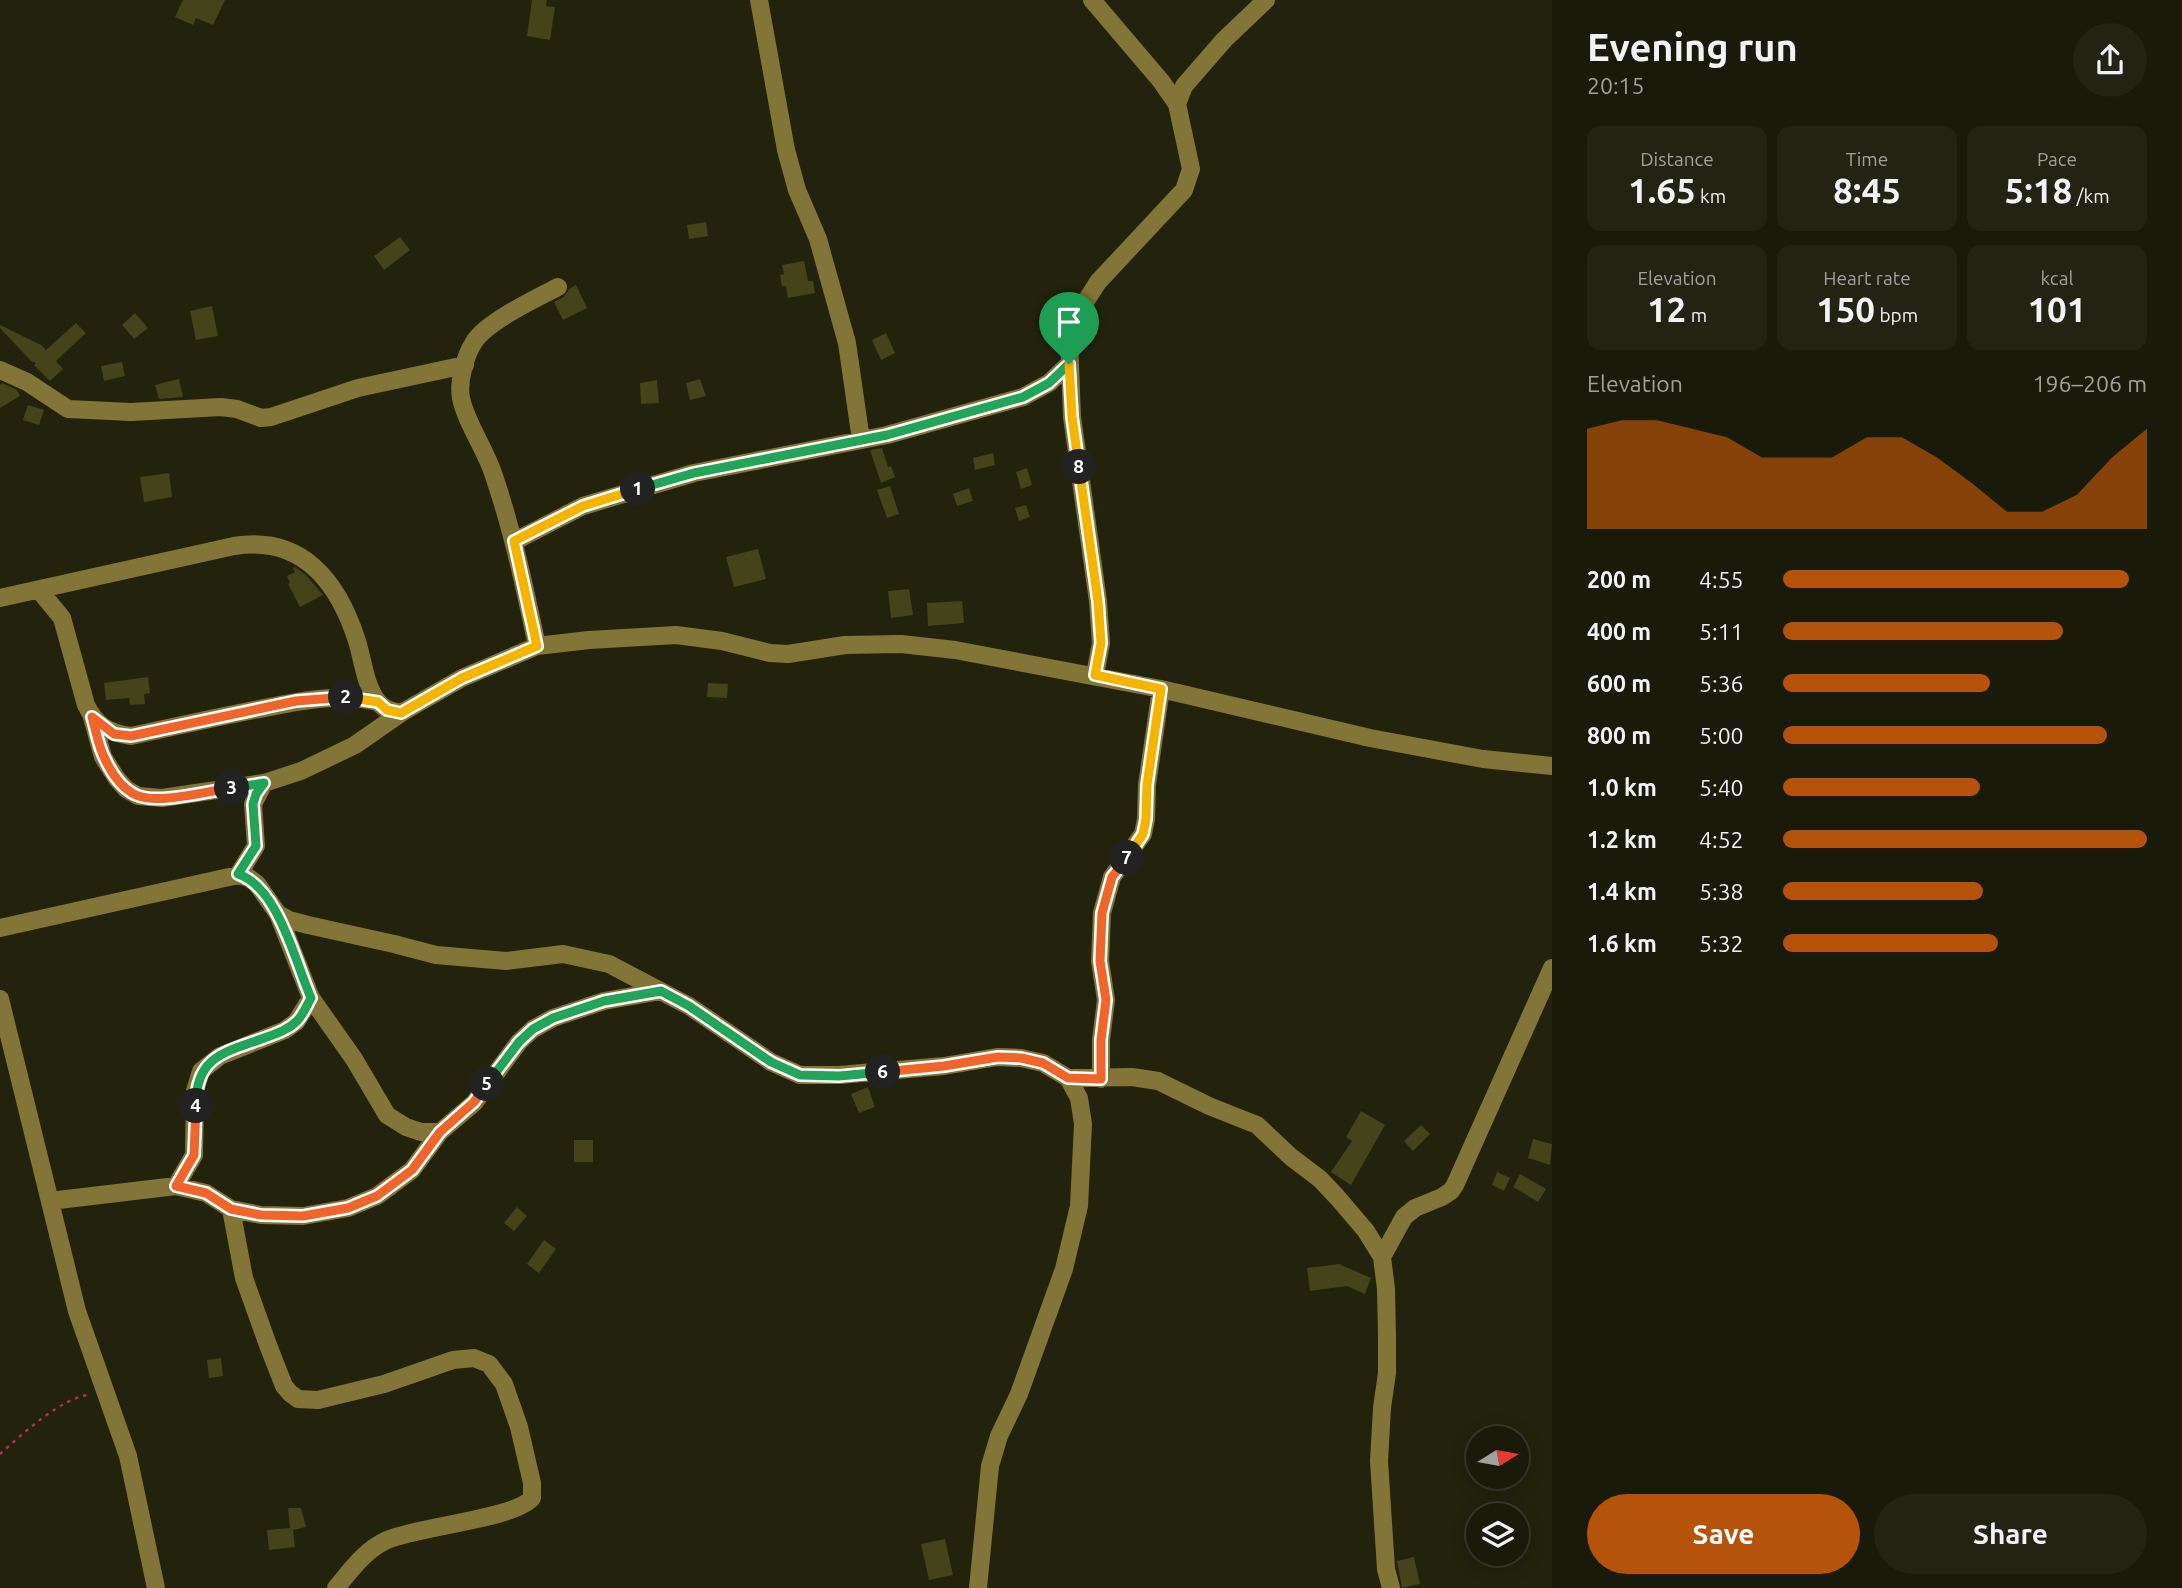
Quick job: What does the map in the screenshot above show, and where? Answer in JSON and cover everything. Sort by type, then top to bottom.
[{"type":"street","points":[[758,0],[793,177],[818,239],[847,343],[861,440]]},
{"type":"street","points":[[1093,0],[1177,104],[1191,169],[1177,199],[1117,260],[1084,303],[1072,323],[1069,338],[1072,417],[1098,601],[1101,643],[1095,675]]},
{"type":"street","points":[[1177,104],[1184,86],[1201,65],[1266,0]]},
{"type":"street","points":[[537,646],[514,541],[488,458],[463,405],[460,386],[476,338],[526,303],[558,287]]},
{"type":"street","points":[[514,541],[583,506],[625,492],[694,473],[861,440],[1023,397],[1049,383],[1069,364]]},
{"type":"street","points":[[0,370],[27,382],[68,409],[131,412],[221,407],[237,409],[261,418],[358,388],[465,365]]},
{"type":"street","points":[[0,598],[234,546],[253,543],[272,545],[289,550],[326,578],[348,614],[378,702],[387,710],[401,713]]},
{"type":"street","points":[[38,590],[62,618],[103,757],[117,779],[126,789],[138,796],[162,798],[264,783],[301,771],[346,750],[401,713],[462,678],[537,646],[676,635],[788,654],[845,645],[901,644],[955,650],[1095,675],[1370,738],[1483,759],[1552,766]]},
{"type":"street","points":[[1101,1079],[1101,1040],[1106,1000],[1100,961],[1102,913],[1112,877],[1143,834],[1161,689]]},
{"type":"street","points":[[92,717],[114,734],[131,736],[296,701],[353,697],[378,702]]},
{"type":"street","points":[[238,874],[256,846],[253,804],[264,783]]},
{"type":"street","points":[[0,928],[238,874],[249,878],[257,884],[278,914],[311,998],[354,1059],[387,1115],[406,1127],[421,1132],[440,1132]]},
{"type":"street","points":[[278,914],[308,925],[436,955],[506,961],[563,954],[609,964],[689,1006],[771,1062],[800,1075],[839,1076],[944,1066],[998,1057],[1021,1058],[1043,1063],[1068,1078],[1132,1077],[1158,1081],[1209,1106],[1257,1125],[1291,1157],[1320,1179],[1366,1231],[1382,1257],[1387,1289],[1387,1373],[1379,1461],[1386,1569],[1391,1588]]},
{"type":"street","points":[[1382,1257],[1404,1217],[1415,1208],[1442,1197],[1455,1185],[1552,968]]},
{"type":"street","points":[[50,1201],[176,1186],[206,1193],[231,1209],[261,1215],[303,1216],[348,1208],[377,1196],[412,1170],[440,1132],[474,1102],[519,1042],[533,1029],[553,1018],[604,1001],[661,991]]},
{"type":"street","points":[[176,1186],[194,1155],[195,1091],[201,1072],[220,1056],[285,1030],[296,1021],[311,998]]},
{"type":"street","points":[[0,999],[77,1311],[128,1455],[156,1588]]},
{"type":"street","points":[[978,1588],[990,1465],[1064,1269],[1079,1206],[1083,1124],[1079,1098],[1068,1078]]},
{"type":"street","points":[[231,1209],[244,1278],[284,1386],[290,1393],[298,1399],[318,1400],[384,1384],[453,1360],[474,1359],[489,1364],[503,1384],[519,1426],[532,1483],[533,1497],[527,1504],[507,1511],[403,1534],[385,1541],[361,1558],[336,1588]]},
{"type":"path","points":[[0,1454],[58,1405],[83,1395],[108,1395]]},
{"type":"building","points":[[183,0],[225,0],[213,25],[196,18],[193,25],[175,17]]},
{"type":"building","points":[[532,0],[547,0],[546,6],[555,7],[550,40],[527,36]]},
{"type":"building","points":[[706,222],[708,236],[689,239],[687,225]]},
{"type":"building","points":[[400,237],[410,250],[384,270],[374,256]]},
{"type":"building","points":[[804,261],[808,281],[813,281],[815,293],[788,298],[780,275],[784,274],[782,265]]},
{"type":"building","points":[[576,285],[587,308],[563,320],[554,302],[564,297],[569,289]]},
{"type":"building","points":[[212,306],[218,336],[196,340],[190,311]]},
{"type":"building","points":[[135,313],[148,328],[134,339],[122,325]]},
{"type":"building","points":[[76,323],[86,333],[56,361],[63,369],[50,381],[34,365],[36,363],[0,328],[0,325],[46,350]]},
{"type":"building","points":[[886,333],[895,353],[881,360],[872,340]]},
{"type":"building","points":[[122,362],[125,376],[104,381],[101,366]]},
{"type":"building","points":[[179,379],[183,397],[159,399],[155,385]]},
{"type":"building","points":[[700,379],[706,396],[690,400],[686,383]]},
{"type":"building","points":[[657,380],[659,403],[641,404],[640,383]]},
{"type":"building","points":[[2,383],[17,390],[20,396],[0,408],[0,385]]},
{"type":"building","points":[[28,405],[44,410],[39,425],[23,420]]},
{"type":"building","points":[[882,448],[888,467],[891,466],[895,477],[881,483],[870,450]]},
{"type":"building","points":[[993,453],[995,465],[975,470],[973,458]]},
{"type":"building","points":[[1027,468],[1032,485],[1021,489],[1016,472]]},
{"type":"building","points":[[169,473],[172,497],[144,502],[140,477]]},
{"type":"building","points":[[890,486],[899,514],[887,518],[877,490]]},
{"type":"building","points":[[969,488],[973,501],[957,506],[953,494]]},
{"type":"building","points":[[1026,505],[1030,517],[1019,521],[1015,508]]},
{"type":"building","points":[[758,549],[766,579],[734,587],[726,557]]},
{"type":"building","points":[[295,567],[306,575],[323,595],[300,607],[288,584],[290,583],[287,576],[295,572]]},
{"type":"building","points":[[909,589],[913,615],[891,618],[888,591]]},
{"type":"building","points":[[962,601],[964,623],[928,626],[927,603]]},
{"type":"building","points":[[148,677],[150,693],[144,694],[145,704],[130,705],[129,698],[106,700],[104,683]]},
{"type":"building","points":[[708,683],[728,684],[727,698],[707,697]]},
{"type":"building","points":[[868,1087],[875,1107],[859,1113],[851,1094]]},
{"type":"building","points":[[1361,1111],[1385,1125],[1351,1185],[1331,1172],[1352,1141],[1346,1137]]},
{"type":"building","points":[[1421,1125],[1430,1134],[1413,1151],[1404,1141]]},
{"type":"building","points":[[1533,1139],[1552,1144],[1550,1165],[1528,1158]]},
{"type":"building","points":[[574,1140],[593,1140],[593,1162],[574,1162]]},
{"type":"building","points":[[1497,1172],[1510,1178],[1504,1191],[1492,1185]]},
{"type":"building","points":[[1520,1174],[1546,1189],[1538,1202],[1513,1187]]},
{"type":"building","points":[[517,1207],[527,1216],[514,1231],[504,1223]]},
{"type":"building","points":[[544,1240],[556,1249],[539,1273],[527,1264]]},
{"type":"building","points":[[1339,1264],[1371,1278],[1365,1294],[1347,1286],[1310,1291],[1307,1268]]},
{"type":"building","points":[[221,1358],[223,1376],[209,1378],[207,1360]]},
{"type":"building","points":[[288,1508],[301,1508],[306,1527],[293,1530],[295,1547],[269,1550],[267,1530],[290,1528]]},
{"type":"building","points":[[945,1539],[953,1575],[929,1580],[921,1544]]},
{"type":"building","points":[[1414,1557],[1420,1584],[1402,1588],[1397,1561]]},
{"type":"route","points":[[1069,364],[1072,417],[1098,601],[1101,643],[1095,675],[1161,689],[1143,834],[1112,877],[1102,913],[1100,961],[1106,1000],[1101,1040],[1101,1079],[1068,1078],[1043,1063],[998,1057],[944,1066],[839,1076],[800,1075],[771,1062],[689,1006],[661,991],[604,1001],[553,1018],[533,1029],[519,1042],[474,1102],[440,1132],[412,1170],[377,1196],[348,1208],[303,1216],[261,1215],[231,1209],[206,1193],[176,1186],[194,1155],[195,1091],[201,1072],[209,1063],[228,1051],[285,1030],[296,1021],[311,998],[278,914],[257,884],[238,874],[256,846],[253,804],[264,783],[162,798],[138,796],[126,789],[117,779],[103,757],[92,717],[114,734],[131,736],[296,701],[332,697],[353,697],[378,702],[387,710],[401,713],[462,678],[537,646],[514,541],[583,506],[625,492],[694,473],[887,435],[1023,397],[1049,383],[1069,364]]}]
